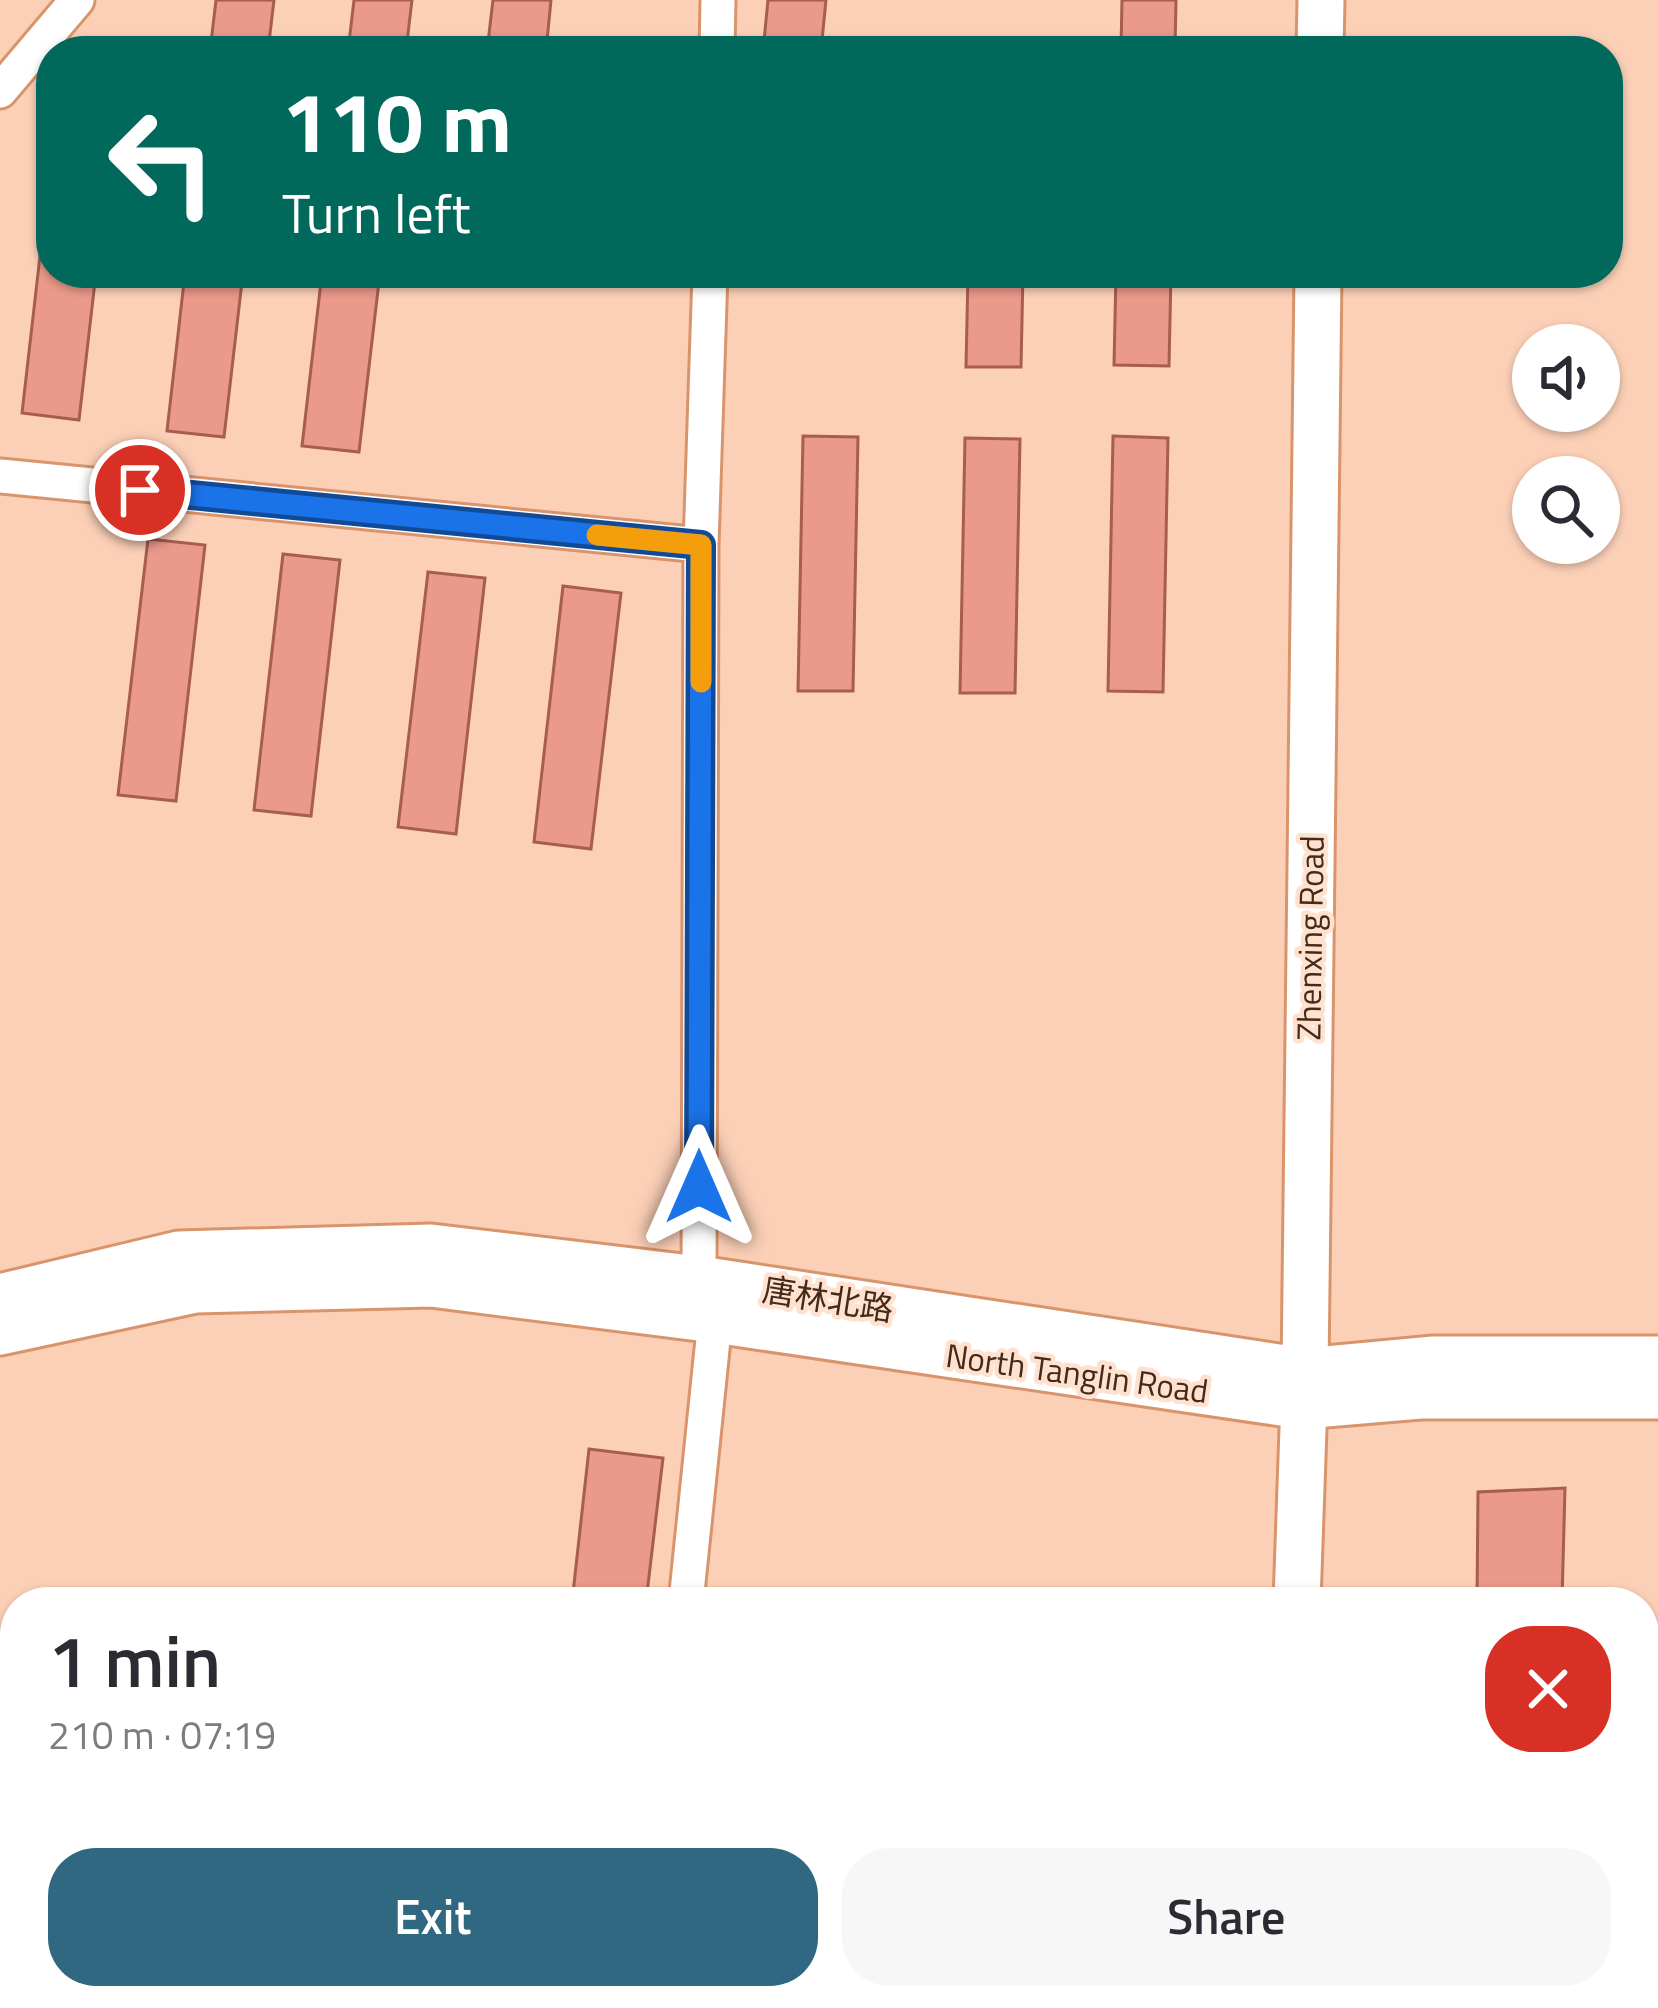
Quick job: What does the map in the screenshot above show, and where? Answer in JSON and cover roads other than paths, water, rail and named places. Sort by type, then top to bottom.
[{"type":"main road","points":[[1320,36],[1321,0]]},
{"type":"main road","name":"Zhenxing Road","points":[[1298,1587],[1318,288]]},
{"type":"main road","points":[[0,1297],[179,1254],[431,1247],[707,1299]]},
{"type":"main road","name":"North Tanglin Road","points":[[0,1332],[195,1290],[430,1284],[707,1299],[1303,1388],[1420,1396],[1658,1396]]},
{"type":"main road","points":[[1303,1388],[1434,1359],[1658,1359]]},
{"type":"street","points":[[47,36],[77,0]]},
{"type":"street","points":[[717,36],[718,0]]},
{"type":"street","points":[[0,91],[36,48]]},
{"type":"street","points":[[687,1587],[707,1299],[701,545],[710,288]]},
{"type":"street","points":[[0,476],[701,545]]}]
